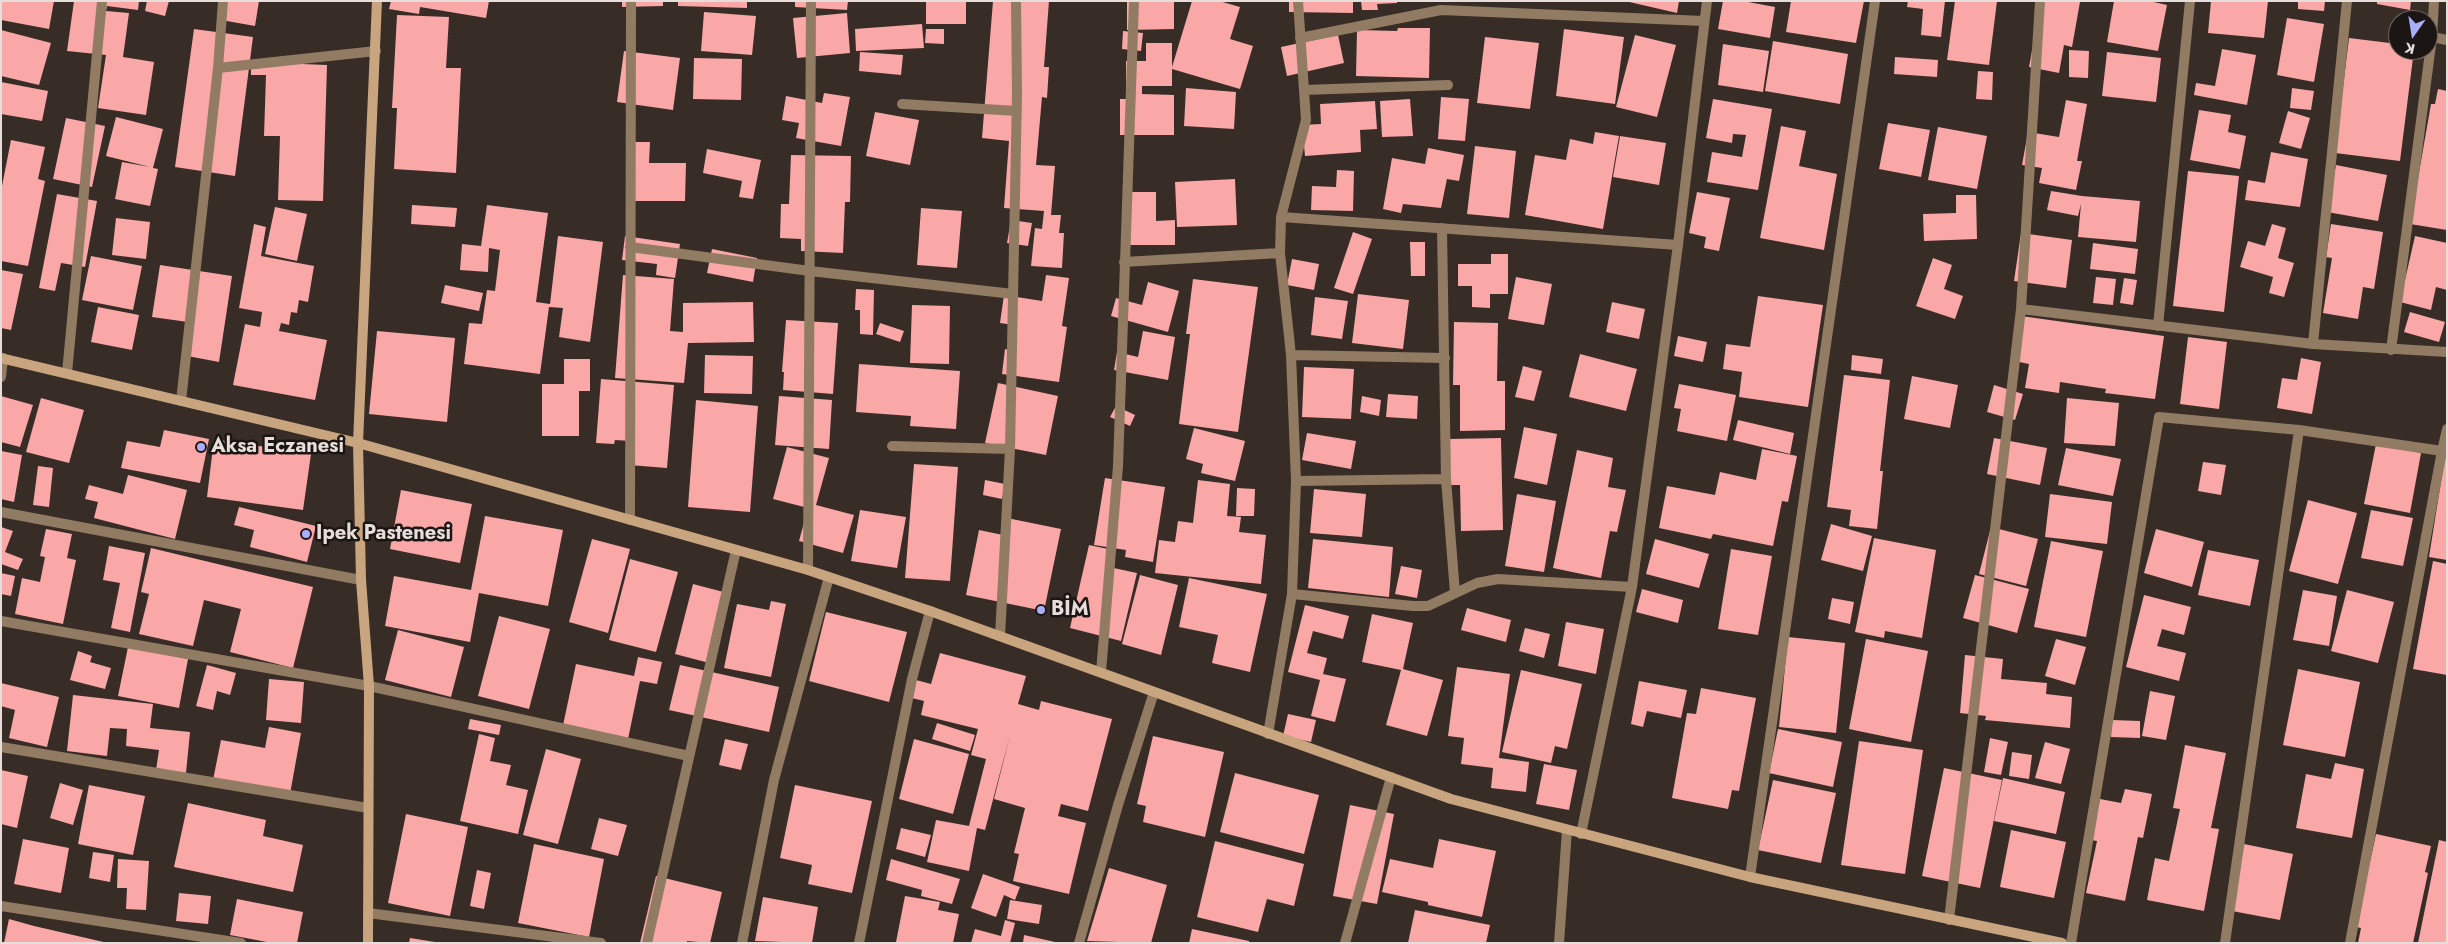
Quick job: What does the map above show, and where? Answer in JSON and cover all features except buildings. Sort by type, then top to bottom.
[{"type":"main road","points":[[368,943],[369,686],[361,580],[358,443],[377,1]]},
{"type":"main road","points":[[2,358],[358,443],[808,570],[930,611],[1450,799],[1750,877],[2062,943]]},
{"type":"street","points":[[68,373],[102,1]]},
{"type":"street","points":[[181,401],[218,68],[223,1]]},
{"type":"street","points":[[630,520],[631,1]]},
{"type":"street","points":[[808,570],[810,1]]},
{"type":"street","points":[[1000,636],[1010,449],[1017,111],[1016,1]]},
{"type":"street","points":[[1101,672],[1118,466],[1134,1]]},
{"type":"street","points":[[1268,734],[1292,594],[1296,482],[1291,354],[1280,253],[1280,217],[1306,120],[1298,1]]},
{"type":"street","points":[[1581,834],[1632,587],[1678,245],[1707,1]]},
{"type":"street","points":[[1750,877],[1875,1]]},
{"type":"street","points":[[1949,920],[2020,309],[2040,1]]},
{"type":"street","points":[[2158,326],[2190,1]]},
{"type":"street","points":[[2313,344],[2347,1]]},
{"type":"street","points":[[1300,38],[1441,6],[1704,21]]},
{"type":"street","points":[[218,68],[376,50]]},
{"type":"street","points":[[2391,350],[2429,60]]},
{"type":"street","points":[[1304,90],[1448,85]]},
{"type":"street","points":[[902,104],[1017,111]]},
{"type":"street","points":[[1280,217],[1678,245]]},
{"type":"street","points":[[1442,228],[1446,479],[1455,593]]},
{"type":"street","points":[[630,247],[810,272],[1013,294]]},
{"type":"street","points":[[1124,262],[1280,253]]},
{"type":"street","points":[[2020,309],[2313,344],[2447,352]]},
{"type":"street","points":[[1291,354],[1444,358]]},
{"type":"street","points":[[1,377],[2,358]]},
{"type":"street","points":[[2071,943],[2160,417],[2299,430],[2442,451]]},
{"type":"street","points":[[2350,943],[2447,429]]},
{"type":"street","points":[[2225,943],[2299,430]]},
{"type":"street","points":[[892,446],[1010,449]]},
{"type":"street","points":[[1296,482],[1446,479]]},
{"type":"street","points":[[1,512],[361,580]]},
{"type":"street","points":[[647,943],[736,550]]},
{"type":"street","points":[[742,943],[774,780],[829,577]]},
{"type":"street","points":[[1292,594],[1428,606],[1477,583],[1498,579],[1632,587]]},
{"type":"street","points":[[858,943],[912,679],[930,611]]},
{"type":"street","points":[[1,622],[369,686],[689,756]]},
{"type":"street","points":[[1079,943],[1118,805],[1154,692]]},
{"type":"street","points":[[1,747],[368,808]]},
{"type":"street","points":[[1345,943],[1391,777]]},
{"type":"street","points":[[1559,943],[1567,830]]},
{"type":"street","points":[[1,906],[241,943]]},
{"type":"street","points":[[368,913],[601,943]]},
{"type":"place","name":"Aksa Eczanesi","points":[[201,447]]},
{"type":"place","name":"Ipek Pastenesi","points":[[306,534]]},
{"type":"place","name":"BİM","points":[[1041,610]]}]
